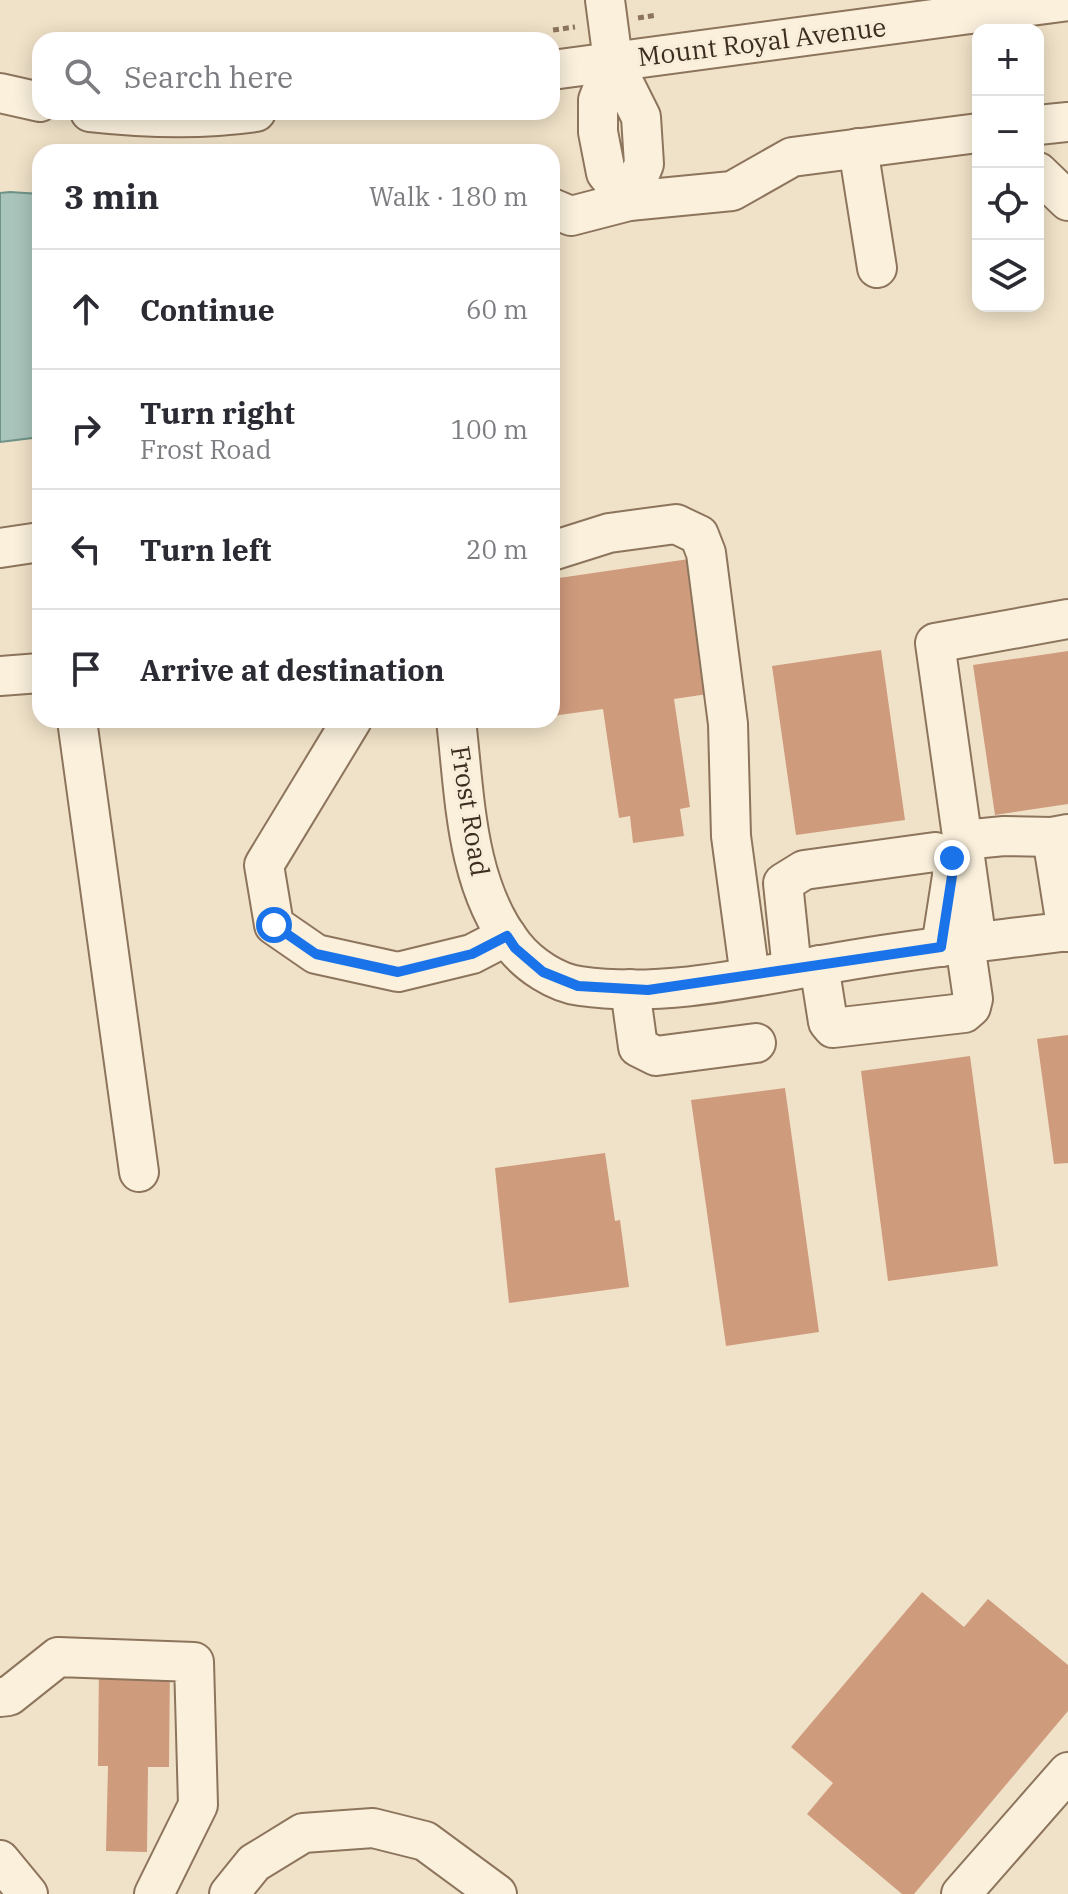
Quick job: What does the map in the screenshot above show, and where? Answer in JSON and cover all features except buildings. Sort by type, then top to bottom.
[{"type":"street","points":[[605,0],[613,61],[598,100],[598,132],[606,173],[629,201]]},
{"type":"street","name":"Mount Royal Avenue","points":[[560,69],[1052,2]]},
{"type":"street","points":[[0,93],[32,100]]},
{"type":"street","points":[[1044,124],[1068,122]]},
{"type":"street","points":[[560,211],[571,216],[629,201],[732,191],[792,157],[972,134]]},
{"type":"street","points":[[858,148],[877,268]]},
{"type":"street","points":[[1044,178],[1068,201]]},
{"type":"street","points":[[560,548],[609,533],[676,524],[699,535],[706,553],[728,724],[731,836],[750,977]]},
{"type":"street","points":[[0,548],[32,543]]},
{"type":"street","points":[[961,945],[963,840],[935,643],[1068,619]]},
{"type":"street","points":[[0,676],[32,674]]},
{"type":"street","points":[[78,728],[139,1172]]},
{"type":"street","points":[[347,728],[264,865],[274,925],[316,954],[398,972],[472,954],[507,936]]},
{"type":"street","name":"Frost Road","points":[[457,728],[469,831],[480,882],[494,917],[515,948],[543,972],[578,986],[648,990],[1068,932]]},
{"type":"street","points":[[963,840],[1060,835],[1068,932]]},
{"type":"street","points":[[935,852],[952,858],[961,945],[973,999],[971,1007],[964,1013],[833,1028],[805,967],[783,883],[804,870],[935,852]]},
{"type":"street","points":[[630,989],[638,1047],[656,1056],[756,1043]]},
{"type":"street","points":[[0,1697],[9,1696],[58,1657],[194,1662],[198,1805],[154,1894]]},
{"type":"street","points":[[961,1894],[1068,1772]]},
{"type":"street","points":[[229,1894],[254,1863],[303,1833],[373,1828],[425,1841],[497,1894]]},
{"type":"street","points":[[0,1860],[28,1894]]},
{"type":"path","points":[[638,18],[657,15]]},
{"type":"path","points":[[553,30],[576,27]]},
{"type":"water","points":[[0,193],[32,193],[32,438],[0,442]]},
{"type":"route","points":[[274,925],[316,954],[398,972],[472,954],[507,936],[515,948],[543,972],[578,986],[648,990],[941,947],[952,858]]}]
